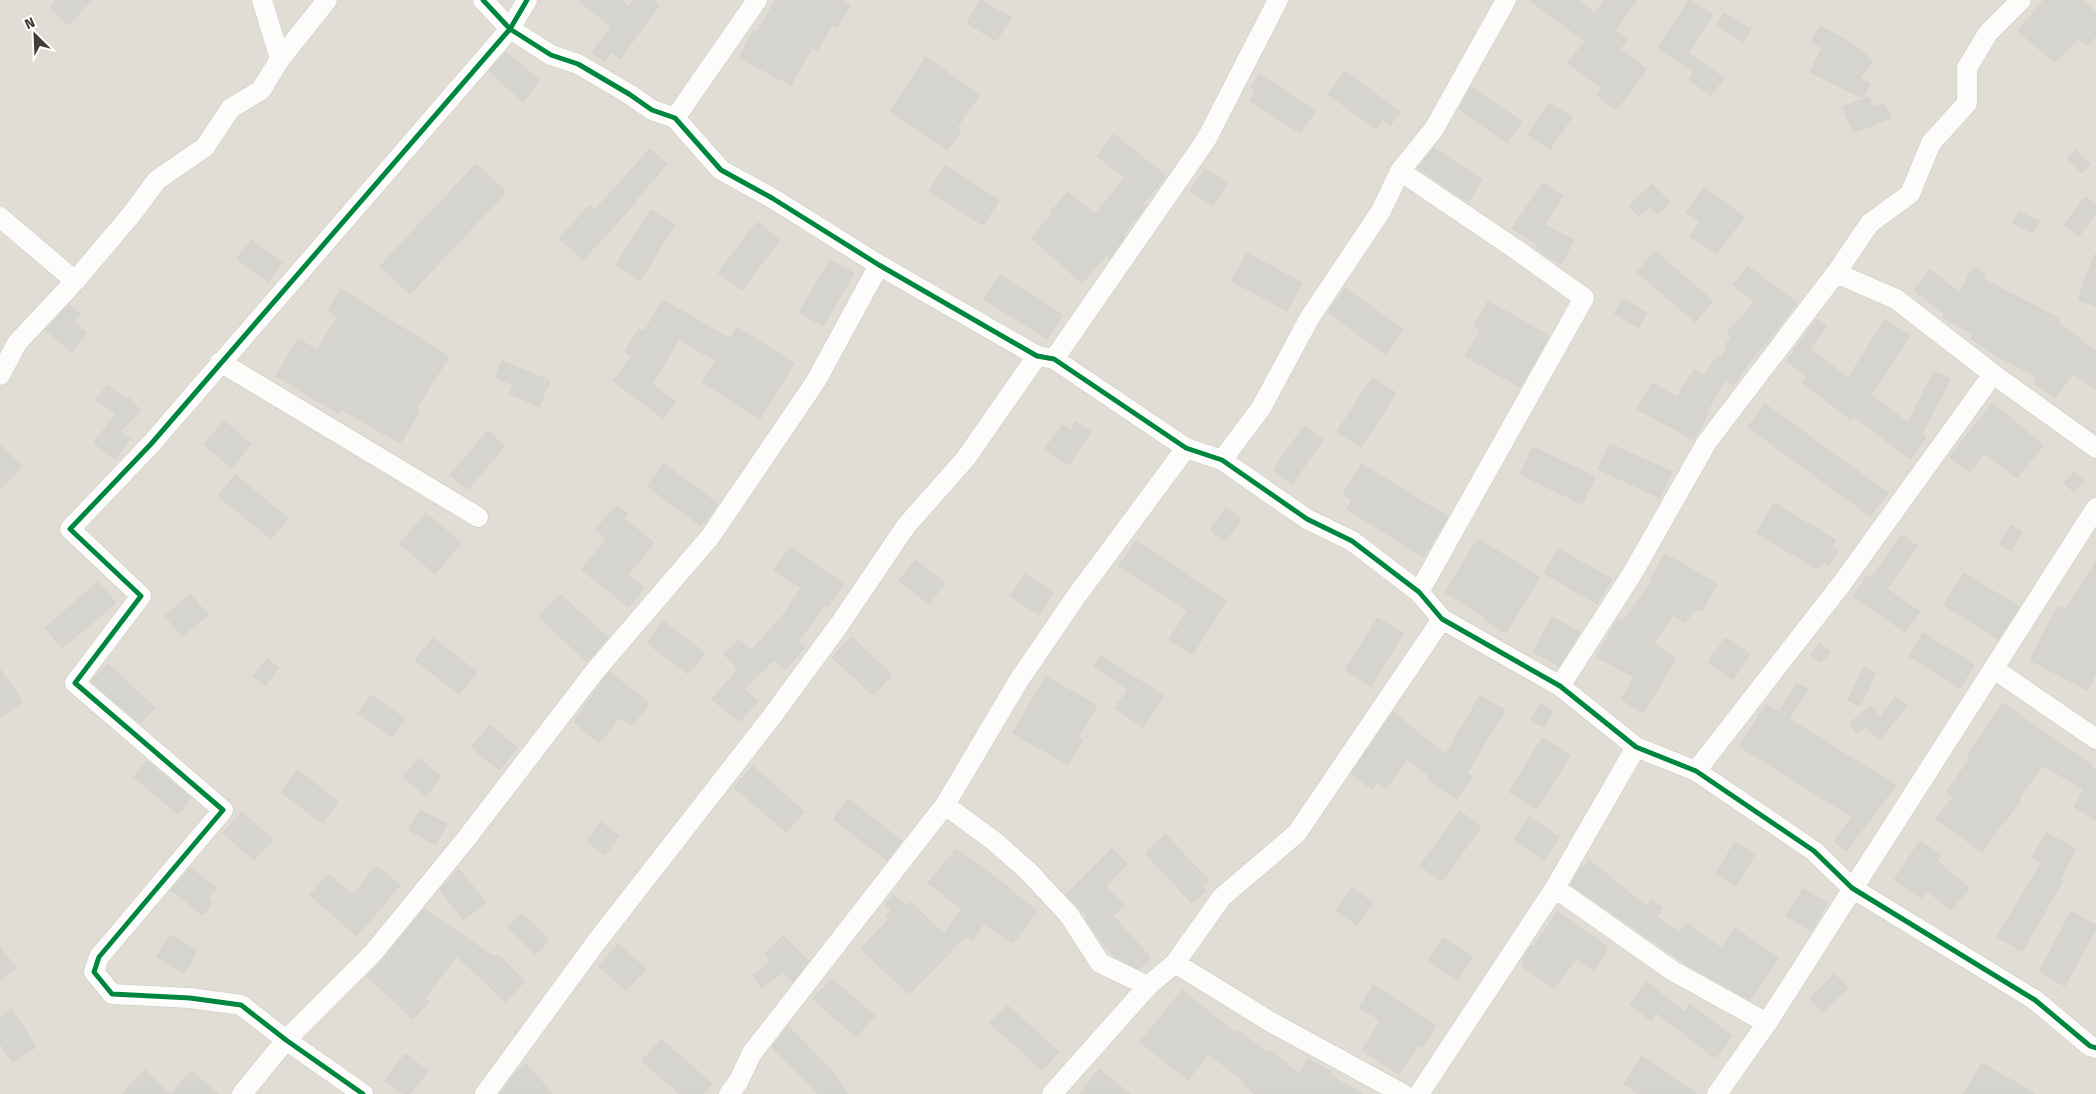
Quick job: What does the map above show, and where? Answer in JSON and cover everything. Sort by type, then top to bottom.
[{"type":"street","points":[[262,0],[280,59]]},
{"type":"street","points":[[0,375],[17,343],[75,281],[131,215],[157,180],[205,148],[231,108],[261,90],[280,59],[327,0]]},
{"type":"street","points":[[483,0],[510,29],[551,55],[578,64],[652,110],[675,118],[721,170],[772,198],[879,265],[1046,358],[1186,448],[1222,460],[1307,519],[1352,541],[1419,592],[1442,619],[1560,686],[1636,747],[1696,771],[1814,851],[1852,888],[2035,1000],[2090,1046],[2096,1048]]},
{"type":"street","points":[[363,1094],[286,1040],[241,1004],[190,998],[112,994],[94,972],[99,957],[223,810],[75,683],[141,596],[70,529],[150,444],[510,29],[527,0]]},
{"type":"street","points":[[675,118],[757,0]]},
{"type":"street","points":[[485,1094],[597,941],[770,719],[839,625],[906,526],[966,458],[1046,358],[1206,140],[1278,0]]},
{"type":"street","points":[[1222,460],[1261,408],[1310,317],[1381,211],[1400,171],[1434,129],[1506,0]]},
{"type":"street","points":[[1560,686],[1632,574],[1707,442],[1836,273],[1870,223],[1910,194],[1931,143],[1967,103],[1967,68],[1988,33],[2020,0]]},
{"type":"street","points":[[1400,171],[1584,298],[1419,592]]},
{"type":"street","points":[[0,217],[75,281]]},
{"type":"street","points":[[242,1094],[286,1040],[373,953],[466,839],[595,671],[710,537],[816,381],[879,265]]},
{"type":"street","points":[[1836,273],[1896,299],[1993,374],[2096,448]]},
{"type":"street","points":[[220,362],[478,517]]},
{"type":"street","points":[[1696,771],[1843,582],[1993,374]]},
{"type":"street","points":[[729,1094],[738,1082],[752,1053],[945,805],[1019,680],[1075,598],[1186,448]]},
{"type":"street","points":[[1717,1094],[1767,1023],[2096,508]]},
{"type":"street","points":[[1052,1094],[1148,986],[1176,963],[1222,897],[1297,833],[1442,619]]},
{"type":"street","points":[[1994,669],[2096,739]]},
{"type":"street","points":[[1419,1094],[1555,888],[1636,747]]},
{"type":"street","points":[[945,805],[994,841],[1029,872],[1069,915],[1100,963],[1148,986]]},
{"type":"street","points":[[1555,888],[1672,971],[1767,1023]]},
{"type":"street","points":[[1176,963],[1269,1021],[1403,1094]]},
{"type":"shaded area","points":[[0,0],[2096,0],[2096,1094],[0,1094]]},
{"type":"building","points":[[57,0],[92,0],[68,25],[50,8]]},
{"type":"building","points":[[578,0],[621,0],[629,7],[634,0],[652,0],[659,5],[620,59],[611,52],[605,61],[592,53],[611,26]]},
{"type":"building","points":[[776,0],[840,0],[850,6],[837,27],[832,25],[817,50],[812,47],[791,85],[739,58],[754,30],[757,32]]},
{"type":"building","points":[[981,0],[1011,18],[996,41],[967,23]]},
{"type":"building","points":[[1529,0],[1577,0],[1595,13],[1605,0],[1637,0],[1615,30],[1627,39],[1620,49],[1647,69],[1616,110],[1597,95],[1602,88],[1568,63],[1585,41]]},
{"type":"building","points":[[1689,0],[1713,14],[1688,53],[1724,78],[1711,95],[1689,80],[1694,72],[1658,48]]},
{"type":"building","points":[[2044,0],[2081,0],[2096,12],[2096,36],[2088,46],[2078,38],[2055,63],[2018,31]]},
{"type":"building","points":[[1724,13],[1751,29],[1743,42],[1717,25]]},
{"type":"building","points":[[1820,26],[1851,43],[1873,61],[1859,78],[1870,84],[1862,98],[1810,72],[1822,48],[1811,42]]},
{"type":"building","points":[[506,52],[539,80],[523,102],[489,71]]},
{"type":"building","points":[[926,57],[979,95],[957,127],[961,130],[948,150],[890,111]]},
{"type":"building","points":[[1345,71],[1400,112],[1390,125],[1382,119],[1376,129],[1328,94]]},
{"type":"building","points":[[1260,74],[1315,111],[1300,133],[1249,100],[1256,90],[1251,87]]},
{"type":"building","points":[[1471,87],[1522,122],[1507,143],[1459,109]]},
{"type":"building","points":[[1869,97],[1873,108],[1884,103],[1891,118],[1853,133],[1843,107]]},
{"type":"building","points":[[1549,103],[1572,117],[1550,149],[1528,135]]},
{"type":"building","points":[[1114,134],[1166,176],[1143,204],[1146,206],[1123,235],[1125,236],[1110,258],[1106,255],[1082,283],[1031,238],[1053,213],[1051,212],[1067,192],[1095,214],[1125,178],[1097,156]]},
{"type":"building","points":[[1434,148],[1482,180],[1468,202],[1418,168]]},
{"type":"building","points":[[650,149],[667,164],[637,201],[583,260],[559,238],[590,205],[595,210]]},
{"type":"building","points":[[2076,150],[2090,165],[2081,173],[2067,158]]},
{"type":"building","points":[[476,164],[506,192],[410,294],[380,266]]},
{"type":"building","points":[[945,166],[999,200],[983,225],[929,191]]},
{"type":"building","points":[[1205,169],[1227,183],[1213,206],[1190,191]]},
{"type":"building","points":[[1543,183],[1563,196],[1544,225],[1574,240],[1561,264],[1536,249],[1538,246],[1512,228]]},
{"type":"building","points":[[1652,184],[1670,202],[1657,214],[1650,206],[1639,216],[1629,206]]},
{"type":"building","points":[[1704,188],[1744,217],[1716,254],[1690,236],[1700,222],[1686,212]]},
{"type":"building","points":[[2085,197],[2096,205],[2096,213],[2079,236],[2064,225]]},
{"type":"building","points":[[651,210],[675,225],[640,280],[616,265]]},
{"type":"building","points":[[2019,212],[2039,221],[2033,233],[2013,223]]},
{"type":"building","points":[[757,222],[780,240],[742,290],[718,273]]},
{"type":"building","points":[[252,240],[282,263],[268,282],[237,259]]},
{"type":"building","points":[[1655,251],[1713,301],[1695,322],[1637,272]]},
{"type":"building","points":[[1247,253],[1302,283],[1287,311],[1232,281]]},
{"type":"building","points":[[2094,255],[2096,255],[2096,306],[2078,300]]},
{"type":"building","points":[[830,260],[854,273],[823,326],[799,312]]},
{"type":"building","points":[[1748,266],[1797,303],[1748,364],[1734,385],[1725,380],[1706,413],[1708,414],[1694,440],[1637,409],[1652,383],[1677,397],[1694,370],[1704,376],[1718,356],[1721,358],[1727,349],[1724,347],[1731,337],[1727,333],[1755,302],[1733,285]]},
{"type":"building","points":[[1974,267],[1985,274],[1983,279],[2060,319],[2058,323],[2096,351],[2096,389],[2073,374],[2055,398],[2034,383],[2038,378],[1997,356],[1971,339],[1973,335],[1943,317],[1945,314],[1914,290],[1930,270],[1959,292]]},
{"type":"building","points":[[1000,275],[1063,315],[1047,339],[984,299]]},
{"type":"building","points":[[1346,288],[1403,330],[1385,354],[1328,312]]},
{"type":"building","points":[[341,289],[449,357],[416,408],[420,411],[400,443],[341,409],[338,413],[276,376],[298,339],[317,350],[338,317],[328,310]]},
{"type":"building","points":[[1623,299],[1647,313],[1638,328],[1614,313]]},
{"type":"building","points":[[663,300],[730,339],[737,327],[794,363],[760,419],[702,382],[716,361],[679,339],[652,384],[676,402],[663,418],[613,381],[632,356],[625,352],[639,329],[644,332]]},
{"type":"building","points":[[1488,301],[1549,336],[1520,387],[1465,356],[1481,330],[1474,326]]},
{"type":"building","points":[[69,305],[80,314],[73,321],[87,333],[71,352],[46,330]]},
{"type":"building","points":[[1817,319],[1826,326],[1810,349],[1848,378],[1885,320],[1910,335],[1871,395],[1908,423],[1934,371],[1950,379],[1922,434],[1926,437],[1910,459],[1854,416],[1851,420],[1802,382],[1808,376],[1786,361]]},
{"type":"building","points":[[502,361],[550,381],[539,406],[509,394],[513,385],[495,377]]},
{"type":"building","points":[[1372,378],[1396,393],[1361,447],[1337,432]]},
{"type":"building","points":[[107,385],[128,400],[129,398],[141,411],[120,432],[130,439],[115,459],[94,443],[116,413],[96,400]]},
{"type":"building","points":[[1992,403],[2043,445],[2017,478],[1984,453],[1970,472],[1950,457]]},
{"type":"building","points":[[1765,404],[1888,493],[1870,516],[1748,427]]},
{"type":"building","points":[[224,421],[251,444],[231,468],[204,444]]},
{"type":"building","points":[[1076,422],[1091,432],[1068,465],[1045,449],[1062,425],[1071,430]]},
{"type":"building","points":[[1304,426],[1323,440],[1292,484],[1273,470]]},
{"type":"building","points":[[488,431],[505,446],[467,490],[450,475]]},
{"type":"building","points":[[1610,444],[1672,472],[1660,498],[1598,469]]},
{"type":"building","points":[[0,445],[22,467],[0,489]]},
{"type":"building","points":[[1533,447],[1595,477],[1582,504],[1520,474]]},
{"type":"building","points":[[664,464],[718,504],[701,526],[647,486]]},
{"type":"building","points":[[1362,464],[1448,517],[1423,557],[1347,509],[1352,500],[1343,494]]},
{"type":"building","points":[[2074,472],[2084,481],[2074,492],[2064,483]]},
{"type":"building","points":[[235,475],[288,518],[271,539],[218,496]]},
{"type":"building","points":[[1774,503],[1836,540],[1831,547],[1838,551],[1829,565],[1823,562],[1818,569],[1756,533]]},
{"type":"building","points":[[618,505],[628,514],[623,518],[654,543],[628,575],[644,588],[629,607],[582,570],[606,539],[595,529]]},
{"type":"building","points":[[1226,508],[1241,519],[1225,541],[1210,530]]},
{"type":"building","points":[[426,513],[461,543],[435,574],[400,544]]},
{"type":"building","points":[[2011,525],[2022,532],[2011,550],[2000,544]]},
{"type":"building","points":[[1902,535],[1917,546],[1887,589],[1920,612],[1905,632],[1853,596],[1868,575],[1871,578]]},
{"type":"building","points":[[1478,539],[1540,577],[1506,633],[1445,592]]},
{"type":"building","points":[[1136,541],[1189,575],[1188,577],[1226,600],[1193,654],[1169,640],[1188,610],[1119,566]]},
{"type":"building","points":[[790,547],[844,584],[828,607],[825,605],[798,641],[805,647],[785,670],[774,660],[744,689],[758,701],[739,722],[712,699],[738,669],[724,654],[739,639],[751,651],[783,615],[801,588],[774,570]]},
{"type":"building","points":[[1558,549],[1612,579],[1597,604],[1544,573]]},
{"type":"building","points":[[1665,554],[1717,584],[1702,611],[1696,608],[1685,623],[1674,615],[1653,644],[1676,658],[1643,713],[1621,699],[1634,677],[1597,657],[1618,619],[1623,622],[1651,582]]},
{"type":"building","points":[[915,560],[945,583],[929,604],[899,581]]},
{"type":"building","points":[[2096,561],[2096,674],[2087,690],[2030,660],[2058,606],[2066,610]]},
{"type":"building","points":[[1964,573],[2019,607],[1998,639],[1944,605]]},
{"type":"building","points":[[1025,574],[1053,592],[1039,615],[1010,596]]},
{"type":"building","points":[[98,582],[116,603],[62,648],[45,628]]},
{"type":"building","points":[[190,594],[208,615],[182,636],[165,616]]},
{"type":"building","points":[[560,594],[608,638],[587,662],[538,616]]},
{"type":"building","points":[[1552,617],[1580,632],[1559,666],[1533,652]]},
{"type":"building","points":[[1378,618],[1403,634],[1371,686],[1345,670]]},
{"type":"building","points":[[663,621],[705,653],[688,674],[647,643]]},
{"type":"building","points":[[1923,633],[1974,665],[1960,688],[1909,656]]},
{"type":"building","points":[[851,637],[892,675],[873,695],[832,657]]},
{"type":"building","points":[[433,638],[477,672],[459,694],[415,660]]},
{"type":"building","points":[[1725,638],[1750,654],[1733,679],[1708,662]]},
{"type":"building","points":[[1820,643],[1830,652],[1821,663],[1811,654]]},
{"type":"building","points":[[1101,656],[1164,696],[1143,727],[1115,708],[1128,690],[1094,666]]},
{"type":"building","points":[[267,659],[279,668],[265,686],[253,676]]},
{"type":"building","points":[[108,664],[155,708],[140,723],[91,681]]},
{"type":"building","points":[[1864,667],[1876,673],[1860,706],[1848,700]]},
{"type":"building","points":[[0,669],[23,702],[0,717]]},
{"type":"building","points":[[609,672],[649,703],[632,726],[620,717],[599,743],[574,722]]},
{"type":"building","points":[[1046,676],[1097,706],[1078,737],[1083,740],[1068,765],[1013,733]]},
{"type":"building","points":[[1797,683],[1808,689],[1789,719],[1896,785],[1846,851],[1834,841],[1852,817],[1739,746],[1766,704],[1779,712]]},
{"type":"building","points":[[371,695],[405,719],[392,737],[358,713]]},
{"type":"building","points":[[1480,696],[1505,710],[1467,773],[1472,776],[1457,799],[1428,780],[1430,777],[1407,759],[1386,788],[1377,782],[1372,789],[1351,774],[1393,712],[1445,755]]},
{"type":"building","points":[[1896,697],[1907,706],[1880,739],[1865,727],[1857,733],[1850,723],[1871,706],[1880,717]]},
{"type":"building","points":[[2003,703],[2067,749],[2092,764],[2091,767],[2096,770],[2096,820],[2074,807],[2084,790],[2043,765],[2019,798],[2021,800],[1982,852],[1936,819],[1953,797],[1947,792],[1970,758],[1967,756]]},
{"type":"building","points":[[1541,704],[1553,712],[1544,727],[1531,720]]},
{"type":"building","points":[[490,725],[517,748],[499,770],[471,747]]},
{"type":"building","points":[[1542,738],[1570,755],[1537,809],[1509,792]]},
{"type":"building","points":[[419,758],[441,777],[426,796],[403,777]]},
{"type":"building","points":[[147,761],[191,798],[178,814],[134,777]]},
{"type":"building","points":[[753,766],[804,812],[786,832],[734,787]]},
{"type":"building","points":[[298,770],[338,802],[322,823],[281,792]]},
{"type":"building","points":[[848,799],[902,841],[887,860],[833,819]]},
{"type":"building","points":[[420,810],[447,824],[435,845],[409,830]]},
{"type":"building","points":[[1460,811],[1481,827],[1442,881],[1420,866]]},
{"type":"building","points":[[242,812],[273,840],[254,860],[223,833]]},
{"type":"building","points":[[1529,817],[1559,837],[1544,860],[1514,840]]},
{"type":"building","points":[[601,822],[619,836],[605,855],[587,841]]},
{"type":"building","points":[[2046,833],[2076,849],[2060,879],[2063,881],[2022,951],[1997,937],[2041,863],[2032,858]]},
{"type":"building","points":[[1165,834],[1209,881],[1202,887],[1206,891],[1192,903],[1145,853]]},
{"type":"building","points":[[1920,841],[1941,855],[1937,861],[1969,888],[1951,910],[1926,890],[1921,898],[1894,880]]},
{"type":"building","points":[[1735,842],[1755,854],[1736,886],[1716,873]]},
{"type":"building","points":[[1112,848],[1128,864],[1106,886],[1124,905],[1113,916],[1151,958],[1139,969],[1114,956],[1086,920],[1088,917],[1066,895]]},
{"type":"building","points":[[956,849],[1010,888],[1008,889],[1037,911],[1013,943],[984,923],[972,940],[966,936],[909,994],[861,949],[889,919],[886,916],[891,910],[885,904],[894,895],[907,906],[910,902],[944,934],[962,909],[928,883]]},
{"type":"building","points":[[1589,860],[1647,907],[1652,900],[1663,908],[1657,917],[1679,933],[1686,923],[1721,948],[1735,928],[1779,958],[1750,1000],[1686,964],[1571,885],[1581,866],[1583,868]]},
{"type":"building","points":[[376,866],[400,885],[357,936],[310,895],[328,874],[353,895]]},
{"type":"building","points":[[190,868],[216,888],[208,899],[212,903],[203,915],[171,890]]},
{"type":"building","points":[[459,869],[486,903],[463,920],[440,890]]},
{"type":"building","points":[[1352,888],[1373,903],[1357,925],[1336,910]]},
{"type":"building","points":[[1803,889],[1827,903],[1811,931],[1786,916]]},
{"type":"building","points":[[424,909],[494,957],[497,954],[525,981],[506,1002],[457,956],[425,998],[429,1002],[413,1019],[367,976],[382,961]]},
{"type":"building","points":[[1557,912],[1607,946],[1607,951],[1594,970],[1576,959],[1554,989],[1522,966],[1526,962],[1522,960]]},
{"type":"building","points":[[2071,912],[2096,925],[2096,928],[2065,986],[2039,972]]},
{"type":"building","points":[[522,913],[549,941],[535,955],[508,927]]},
{"type":"building","points":[[170,935],[197,951],[184,973],[157,957]]},
{"type":"building","points":[[783,936],[809,961],[792,982],[783,972],[762,988],[753,976],[771,961],[765,955]]},
{"type":"building","points":[[1443,938],[1473,957],[1457,980],[1428,961]]},
{"type":"building","points":[[618,944],[646,969],[626,991],[599,966]]},
{"type":"building","points":[[0,947],[16,968],[0,980]]},
{"type":"building","points":[[1834,974],[1848,987],[1823,1013],[1809,999]]},
{"type":"building","points":[[829,981],[834,981],[875,1016],[856,1037],[813,999]]},
{"type":"building","points":[[1647,982],[1684,1012],[1690,1004],[1732,1036],[1715,1058],[1657,1013],[1651,1021],[1630,1004]]},
{"type":"building","points":[[1374,985],[1436,1026],[1422,1047],[1418,1045],[1399,1074],[1362,1050],[1381,1021],[1359,1007]]},
{"type":"building","points":[[1182,990],[1235,1033],[1237,1030],[1268,1053],[1270,1050],[1299,1074],[1308,1059],[1332,1072],[1330,1075],[1362,1094],[1255,1094],[1243,1084],[1245,1081],[1208,1054],[1188,1080],[1140,1042]]},
{"type":"building","points":[[1007,1005],[1059,1052],[1042,1070],[990,1023]]},
{"type":"building","points":[[12,1009],[36,1047],[12,1062],[0,1043],[0,1017]]},
{"type":"building","points":[[788,1026],[833,1072],[848,1094],[818,1094],[772,1047]]},
{"type":"building","points":[[661,1039],[712,1084],[703,1094],[680,1094],[642,1061]]},
{"type":"building","points":[[405,1054],[428,1071],[410,1094],[403,1094],[385,1081]]},
{"type":"building","points":[[1642,1056],[1697,1094],[1639,1094],[1624,1084]]},
{"type":"building","points":[[1982,1063],[2035,1094],[1963,1094]]},
{"type":"building","points":[[526,1064],[553,1094],[500,1094],[514,1074]]},
{"type":"building","points":[[1099,1069],[1130,1094],[1079,1094]]},
{"type":"building","points":[[145,1070],[170,1094],[122,1094]]},
{"type":"building","points":[[191,1071],[218,1094],[171,1094]]},
{"type":"cycle path","points":[[483,0],[510,29],[551,55],[578,64],[652,110],[675,118],[721,170],[772,198],[879,265],[1037,356],[1054,359],[1186,448],[1222,460],[1307,519],[1352,541],[1419,592],[1442,619],[1560,686],[1636,747],[1696,771],[1814,851],[1852,888],[2035,1000],[2090,1046],[2096,1048]]},
{"type":"cycle path","points":[[363,1094],[286,1040],[241,1005],[190,998],[112,994],[94,972],[99,957],[223,810],[75,683],[141,596],[70,529],[151,444],[510,29],[527,0]]}]
